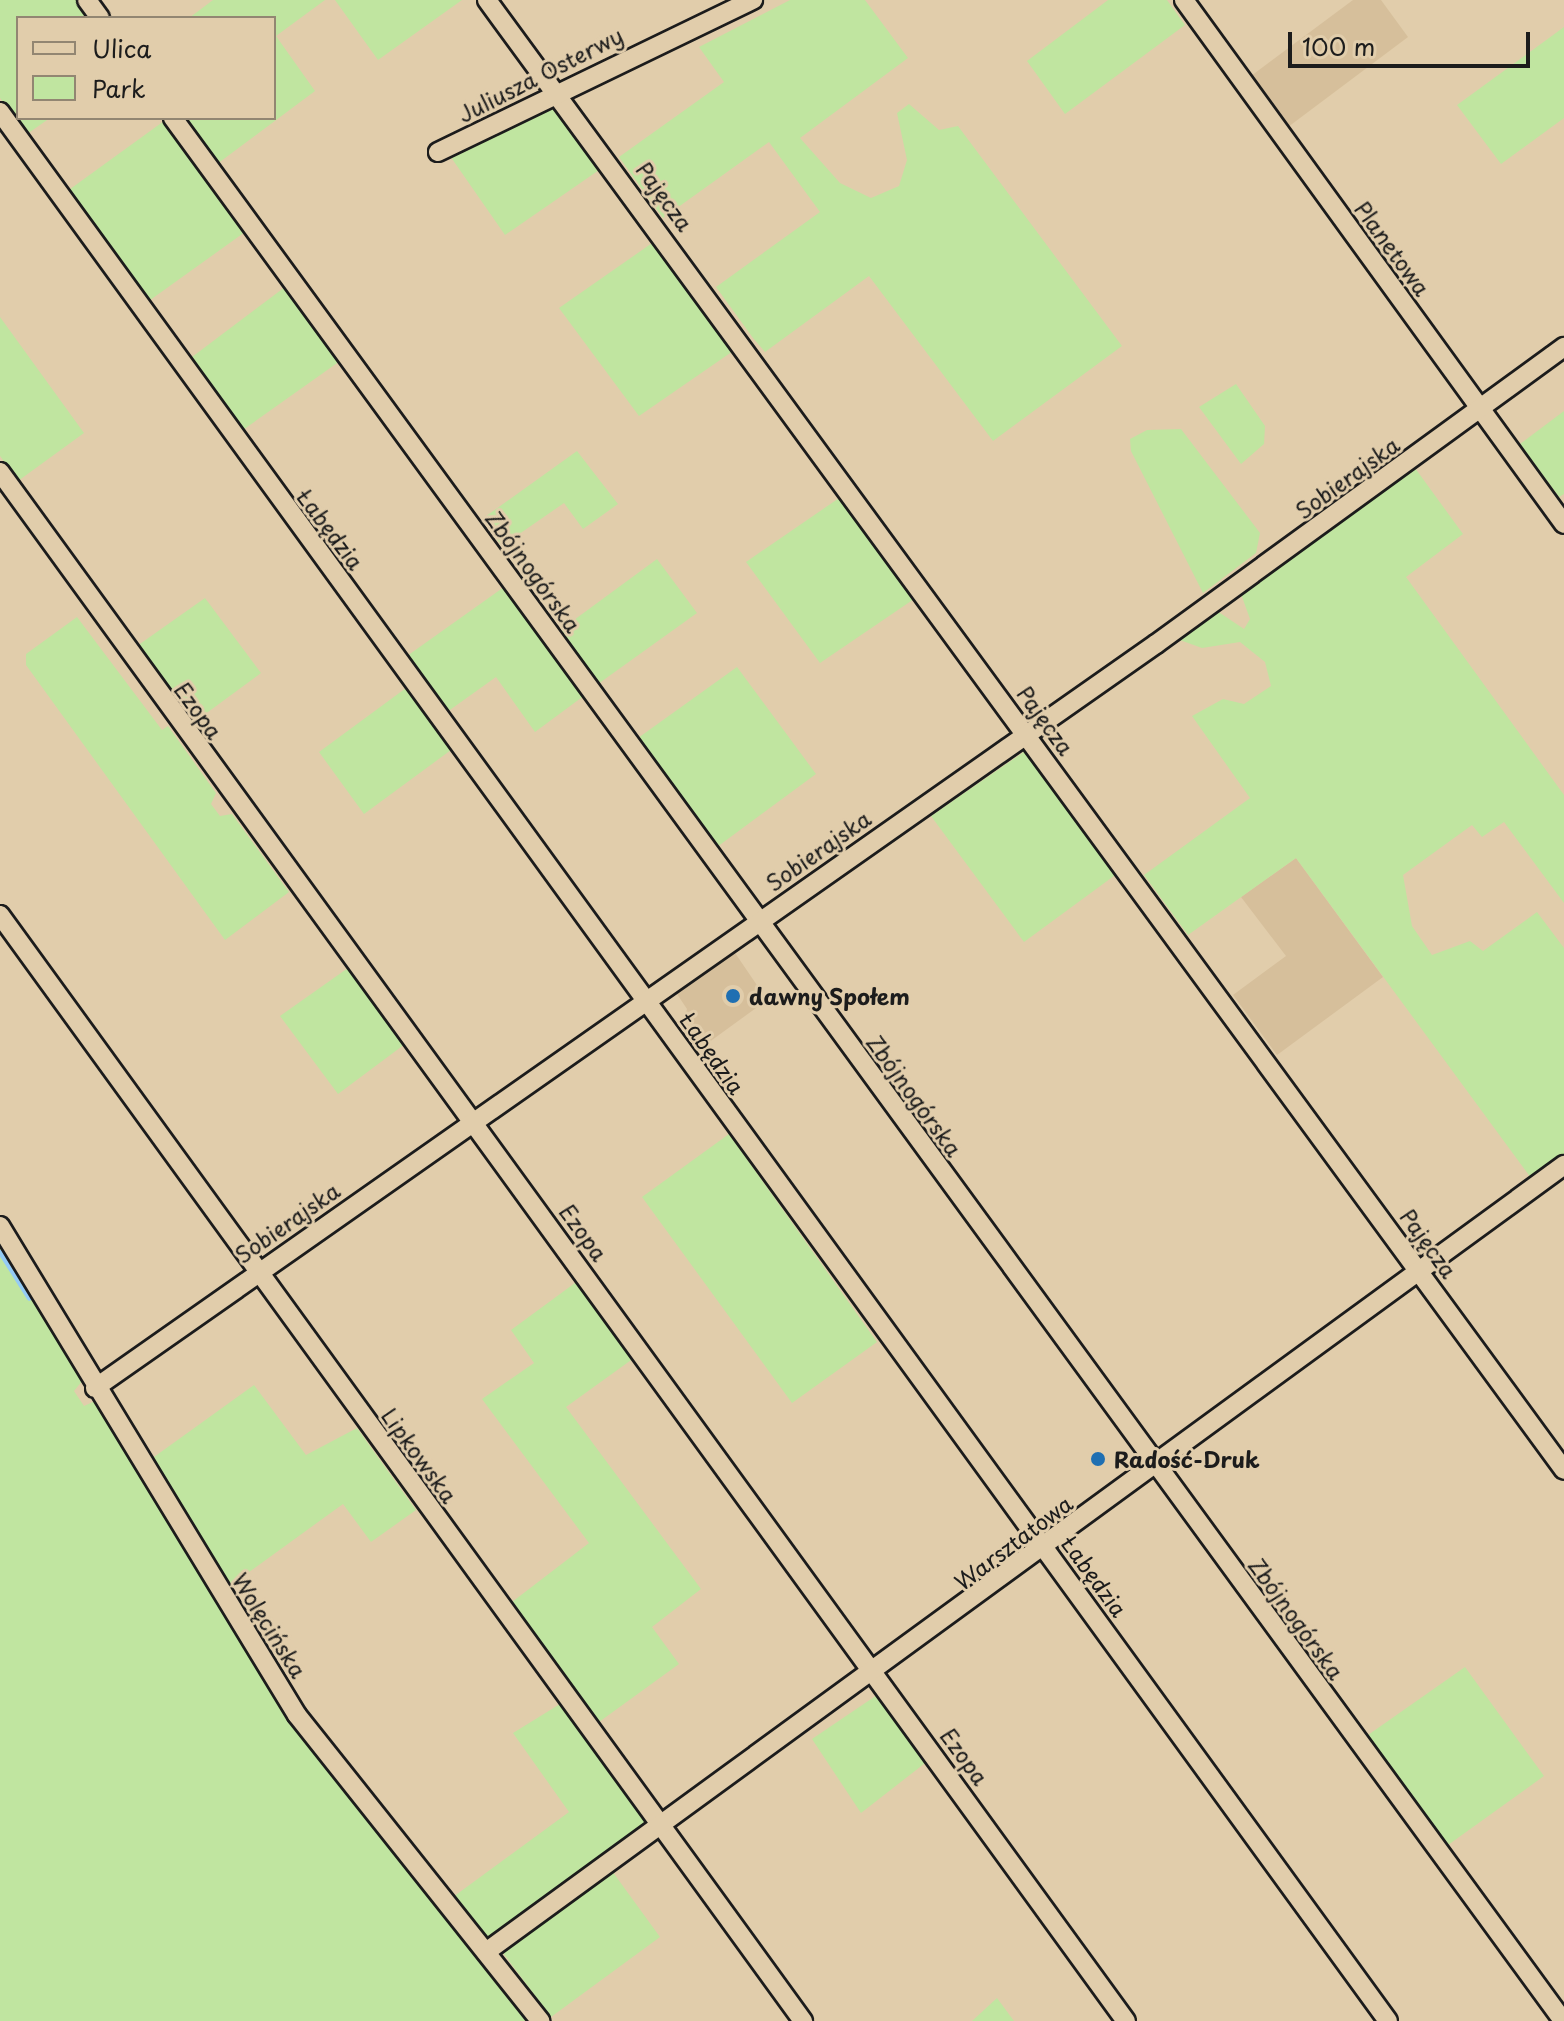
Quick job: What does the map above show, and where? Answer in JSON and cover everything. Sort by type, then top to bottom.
[{"type":"street","name":"Pajęcza","points":[[487,0],[556,89],[1564,1470]]},
{"type":"street","name":"Juliusza Osterwy","points":[[438,152],[556,89],[753,0]]},
{"type":"street","name":"Planetowa","points":[[1184,0],[1564,524]]},
{"type":"street","name":"Łabędzia","points":[[0,112],[1388,2021]]},
{"type":"street","name":"Zbójnogórska","points":[[174,120],[1563,2021]]},
{"type":"street","name":"Sobierajska","points":[[95,1388],[472,1120],[1027,735],[1564,347]]},
{"type":"street","name":"Ezopa","points":[[0,472],[1126,2021]]},
{"type":"street","name":"Lipkowska","points":[[0,915],[803,2021]]},
{"type":"street","name":"Warsztatowa","points":[[486,1952],[1045,1549],[1417,1267],[1564,1165]]},
{"type":"street","name":"Wolęcińska","points":[[0,1226],[95,1388],[297,1715],[540,2021]]},
{"type":"shaded area","points":[[1353,0],[1381,0],[1408,37],[1288,127],[1251,76]]},
{"type":"shaded area","points":[[1296,858],[1383,977],[1277,1055],[1233,995],[1286,956],[1241,897]]},
{"type":"shaded area","points":[[733,950],[767,1000],[701,1048],[683,1024],[687,1009],[675,991]]},
{"type":"green space","points":[[0,0],[77,0],[89,16],[16,16],[16,119],[0,98]]},
{"type":"green space","points":[[213,0],[325,0],[276,36],[276,16],[192,16]]},
{"type":"green space","points":[[335,0],[462,0],[378,60]]},
{"type":"green space","points":[[790,0],[865,0],[908,58],[800,138],[840,183],[871,198],[899,186],[907,160],[897,113],[909,104],[939,130],[958,126],[1122,346],[993,441],[869,276],[765,352],[753,338],[716,287],[820,212],[769,142],[663,218],[619,157],[724,82],[699,47]]},
{"type":"green space","points":[[1108,0],[1167,0],[1185,25],[1065,114],[1027,61]]},
{"type":"green space","points":[[1564,27],[1564,118],[1501,164],[1457,105]]},
{"type":"green space","points":[[276,36],[315,91],[217,164],[185,120],[276,120]]},
{"type":"green space","points":[[552,98],[602,168],[505,235],[448,153]]},
{"type":"green space","points":[[16,120],[47,120],[27,134]]},
{"type":"green space","points":[[164,121],[245,232],[146,303],[66,192]]},
{"type":"green space","points":[[655,241],[736,349],[639,416],[559,308]]},
{"type":"green space","points":[[285,287],[340,361],[240,432],[188,360]]},
{"type":"green space","points":[[0,317],[84,433],[18,481],[0,456]]},
{"type":"green space","points":[[1236,384],[1265,426],[1264,444],[1241,464],[1199,407]]},
{"type":"green space","points":[[1564,411],[1564,494],[1559,497],[1520,444]]},
{"type":"green space","points":[[1181,429],[1260,533],[1256,553],[1203,593],[1131,451],[1130,439],[1147,430]]},
{"type":"green space","points":[[577,451],[618,504],[583,529],[564,503],[502,546],[482,519]]},
{"type":"green space","points":[[1415,468],[1463,534],[1406,577],[1564,795],[1564,903],[1504,822],[1482,837],[1472,825],[1403,875],[1412,926],[1432,955],[1470,941],[1483,951],[1537,912],[1564,948],[1564,1155],[1531,1178],[1296,858],[1188,935],[1144,875],[1250,798],[1192,716],[1223,699],[1244,704],[1271,686],[1265,662],[1240,642],[1202,648],[1177,639],[1217,611],[1244,629],[1250,619],[1241,594]]},
{"type":"green space","points":[[842,496],[917,597],[820,663],[746,562]]},
{"type":"green space","points":[[657,559],[697,613],[598,684],[559,631]]},
{"type":"green space","points":[[504,587],[585,695],[535,732],[496,677],[447,712],[407,656]]},
{"type":"green space","points":[[205,598],[261,673],[193,723],[137,646]]},
{"type":"green space","points":[[77,617],[162,730],[168,726],[216,793],[211,804],[220,816],[232,814],[289,892],[225,940],[26,665],[26,654]]},
{"type":"green space","points":[[737,667],[816,774],[717,847],[638,738]]},
{"type":"green space","points":[[406,688],[451,750],[364,814],[319,752]]},
{"type":"green space","points":[[1028,749],[1118,873],[1024,942],[931,816]]},
{"type":"green space","points":[[348,968],[405,1044],[338,1094],[280,1016]]},
{"type":"green space","points":[[729,1134],[877,1342],[792,1403],[642,1197]]},
{"type":"green space","points":[[0,1237],[83,1380],[74,1391],[84,1406],[95,1401],[299,1730],[529,2021],[0,2021]]},
{"type":"green space","points":[[579,1280],[634,1358],[566,1407],[701,1589],[652,1627],[679,1664],[599,1722],[512,1602],[589,1543],[482,1399],[534,1363],[511,1330]]},
{"type":"green space","points":[[254,1385],[306,1455],[357,1428],[416,1510],[371,1542],[343,1504],[227,1588],[147,1462]]},
{"type":"green space","points":[[1465,1667],[1544,1776],[1448,1845],[1368,1735]]},
{"type":"green space","points":[[880,1693],[929,1760],[861,1813],[812,1739]]},
{"type":"green space","points":[[560,1704],[647,1825],[486,1939],[453,1897],[569,1812],[513,1733]]},
{"type":"green space","points":[[612,1871],[660,1937],[551,2017],[503,1953]]},
{"type":"green space","points":[[997,1998],[1014,2021],[972,2021]]},
{"type":"waterway","points":[[0,1252],[29,1298]]},
{"type":"place","name":"dawny Społem","points":[[733,996]]},
{"type":"place","name":"Radość-Druk","points":[[1098,1459]]}]
